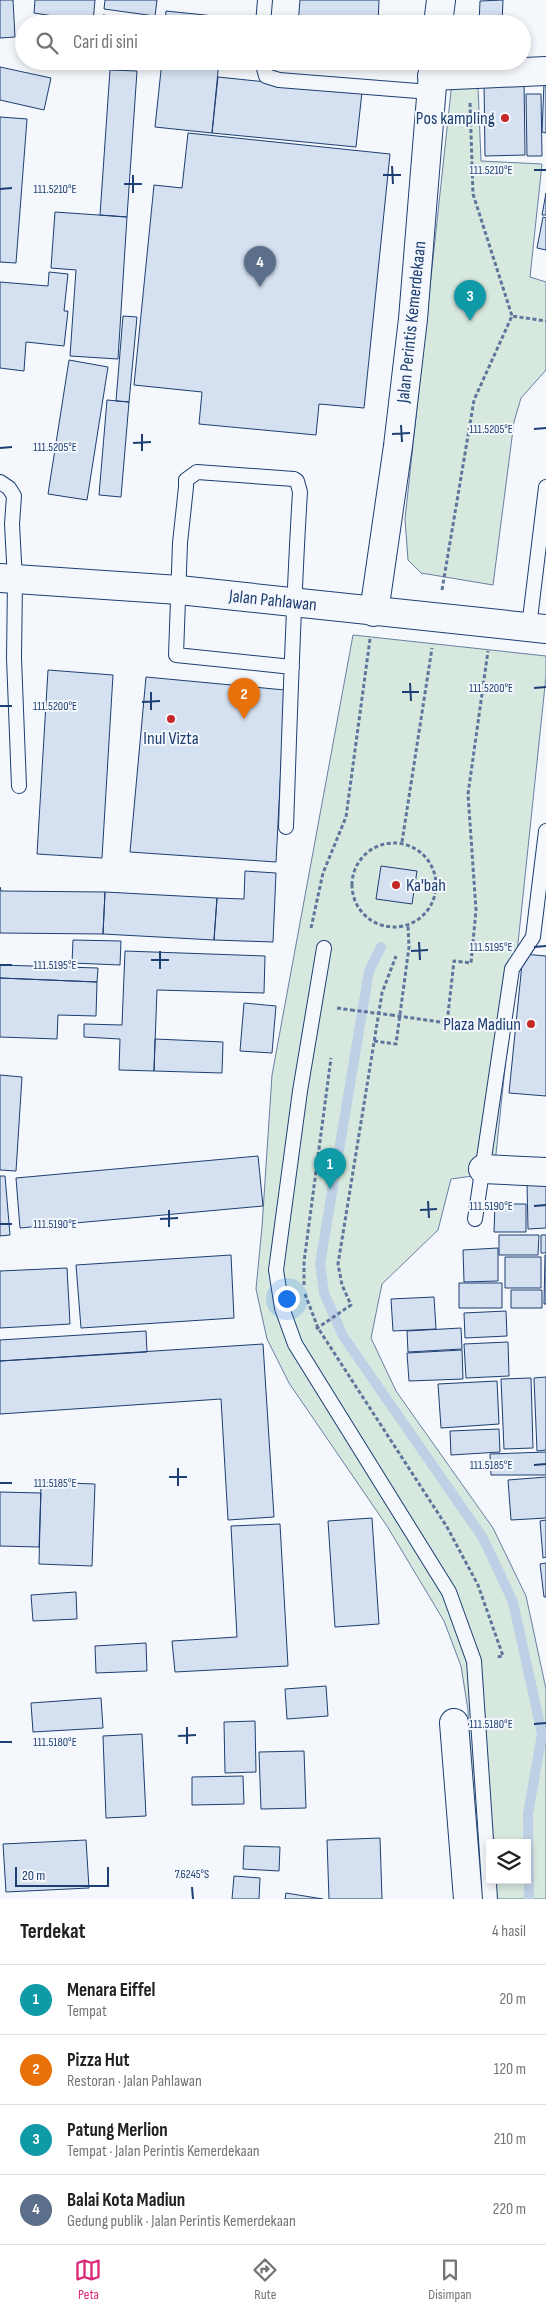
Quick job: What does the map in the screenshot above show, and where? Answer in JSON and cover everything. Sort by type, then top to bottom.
[{"type":"main road","points":[[439,15],[441,0]]},
{"type":"main road","points":[[432,77],[546,71]]},
{"type":"main road","name":"Jalan Perintis Kemerdekaan","points":[[374,612],[398,446],[413,319],[425,191],[432,77]]},
{"type":"main road","name":"Jalan Pahlawan","points":[[8,579],[179,590],[538,628]]},
{"type":"main road","points":[[483,1169],[546,1172]]},
{"type":"main road","points":[[454,1723],[468,1899]]},
{"type":"lane","points":[[264,15],[265,0]]},
{"type":"lane","points":[[264,70],[266,76],[279,80],[432,77]]},
{"type":"lane","points":[[286,827],[292,667],[293,602],[300,492],[297,481],[294,479],[197,472],[189,476],[186,480],[180,543],[176,655],[292,667]]},
{"type":"lane","points":[[0,482],[9,488],[14,496],[8,579],[14,658],[19,786]]},
{"type":"lane","points":[[538,628],[546,487]]},
{"type":"lane","points":[[475,1219],[512,969],[533,937],[546,831]]},
{"type":"lane","points":[[324,948],[300,1091],[276,1270],[282,1308],[295,1344],[449,1592],[474,1661],[490,1899]]},
{"type":"path","points":[[402,842],[474,400],[512,316],[473,194],[470,98],[432,77]]},
{"type":"path","points":[[512,316],[546,321]]},
{"type":"path","points":[[311,929],[323,873],[346,817],[374,612]]},
{"type":"path","points":[[337,1018],[338,1008],[447,1023],[454,961],[471,964],[476,910],[468,794],[492,623]]},
{"type":"path","points":[[402,842],[422,852],[435,871],[436,893],[426,914],[408,926],[385,928],[365,918],[353,899],[351,876],[361,856],[380,843],[402,842]]},
{"type":"path","points":[[374,1041],[396,1044],[409,947],[408,926]]},
{"type":"path","points":[[318,1328],[351,1305],[342,1285],[338,1264],[382,993],[396,956]]},
{"type":"path","points":[[332,1057],[304,1262],[304,1290],[318,1328],[447,1527],[478,1585],[503,1656],[474,1661]]},
{"type":"shaded area","points":[[452,82],[478,86],[481,161],[542,164],[530,277],[546,282],[546,370],[521,398],[514,422],[493,585],[421,573],[408,560],[405,519]]},
{"type":"shaded area","points":[[353,635],[546,656],[546,676],[494,1173],[451,1179],[438,1230],[382,1284],[371,1338],[396,1391],[493,1528],[526,1596],[546,1689],[546,1899],[474,1899],[468,1710],[461,1666],[444,1621],[387,1526],[289,1383],[267,1339],[256,1289],[272,1075]]},
{"type":"building","points":[[0,0],[13,0],[15,37],[0,38]]},
{"type":"building","points":[[35,0],[95,0],[94,15],[47,15],[34,13]]},
{"type":"building","points":[[105,0],[157,0],[155,15],[104,9]]},
{"type":"building","points":[[300,0],[379,0],[378,15],[299,15]]},
{"type":"building","points":[[503,0],[502,15],[479,15],[480,1]]},
{"type":"building","points":[[166,11],[205,15],[166,15]]},
{"type":"building","points":[[0,67],[51,78],[44,110],[0,100]]},
{"type":"building","points":[[110,70],[137,71],[127,217],[100,215]]},
{"type":"building","points":[[161,70],[218,70],[212,133],[155,127]]},
{"type":"building","points":[[218,77],[362,92],[356,147],[212,133]]},
{"type":"building","name":"Pos kampling","points":[[484,81],[524,81],[525,155],[485,156]]},
{"type":"building","points":[[544,83],[546,83],[546,133],[542,132]]},
{"type":"building","points":[[526,94],[541,94],[542,156],[527,156]]},
{"type":"building","points":[[0,117],[27,119],[16,263],[0,262]]},
{"type":"building","points":[[188,133],[390,154],[364,408],[319,404],[316,435],[199,424],[202,392],[134,385],[154,185],[182,188]]},
{"type":"building","points":[[546,193],[546,215],[542,215]]},
{"type":"building","points":[[55,212],[127,217],[118,359],[70,356],[76,270],[51,268]]},
{"type":"building","points":[[543,217],[546,218],[546,250],[537,248]]},
{"type":"building","points":[[49,272],[68,274],[64,311],[68,311],[64,346],[26,342],[24,371],[0,368],[0,282],[48,286]]},
{"type":"building","points":[[123,316],[137,317],[129,402],[116,401]]},
{"type":"building","points":[[69,360],[108,367],[87,500],[48,494]]},
{"type":"building","points":[[107,400],[129,402],[121,497],[99,495]]},
{"type":"building","points":[[48,670],[113,675],[102,858],[37,854]]},
{"type":"building","points":[[146,677],[285,690],[276,862],[130,852]]},
{"type":"building","name":"Ka'bah","points":[[381,866],[417,871],[412,904],[376,899]]},
{"type":"building","points":[[245,871],[276,873],[273,942],[214,940],[217,898],[244,899]]},
{"type":"building","points":[[0,887],[1,891],[105,892],[103,934],[0,933]]},
{"type":"building","points":[[105,892],[217,898],[214,940],[103,934]]},
{"type":"building","points":[[73,940],[121,941],[120,965],[72,963]]},
{"type":"building","points":[[125,951],[265,956],[264,993],[157,990],[154,1071],[119,1070],[120,1039],[84,1037],[84,1024],[122,1025]]},
{"type":"building","name":"Plaza Madiun","points":[[523,954],[546,956],[546,1096],[509,1093]]},
{"type":"building","points":[[0,965],[98,968],[97,982],[0,978]]},
{"type":"building","points":[[0,978],[97,982],[96,1016],[58,1015],[57,1039],[0,1037]]},
{"type":"building","points":[[244,1003],[276,1006],[272,1053],[240,1051]]},
{"type":"building","points":[[155,1039],[223,1042],[222,1073],[154,1071]]},
{"type":"building","points":[[0,1075],[22,1077],[16,1171],[0,1170]]},
{"type":"building","points":[[258,1156],[263,1206],[20,1228],[16,1178]]},
{"type":"building","points":[[0,1176],[5,1176],[10,1235],[0,1236]]},
{"type":"building","points":[[546,1182],[546,1228],[528,1229],[527,1183]]},
{"type":"building","points":[[495,1204],[526,1204],[526,1232],[494,1232]]},
{"type":"building","points":[[499,1235],[539,1235],[538,1255],[499,1255]]},
{"type":"building","points":[[541,1235],[546,1235],[546,1253],[541,1253]]},
{"type":"building","points":[[498,1248],[498,1281],[464,1282],[463,1250]]},
{"type":"building","points":[[231,1255],[234,1318],[81,1328],[76,1265]]},
{"type":"building","points":[[545,1255],[546,1304],[544,1304]]},
{"type":"building","points":[[505,1257],[541,1257],[541,1288],[505,1288]]},
{"type":"building","points":[[67,1268],[70,1324],[0,1328],[0,1271]]},
{"type":"building","points":[[459,1283],[502,1283],[502,1308],[459,1308]]},
{"type":"building","points":[[511,1290],[542,1290],[542,1308],[511,1308]]},
{"type":"building","points":[[434,1297],[436,1329],[393,1331],[391,1299]]},
{"type":"building","points":[[506,1311],[507,1336],[465,1338],[464,1313]]},
{"type":"building","points":[[461,1328],[462,1349],[408,1352],[407,1331]]},
{"type":"building","points":[[146,1331],[147,1352],[0,1361],[0,1340]]},
{"type":"building","points":[[508,1342],[509,1376],[466,1378],[464,1344]]},
{"type":"building","points":[[263,1344],[274,1517],[228,1520],[221,1399],[0,1414],[0,1361]]},
{"type":"building","points":[[462,1350],[463,1379],[409,1381],[407,1353]]},
{"type":"building","points":[[546,1377],[546,1450],[537,1451],[534,1378]]},
{"type":"building","points":[[531,1378],[533,1448],[504,1449],[501,1379]]},
{"type":"building","points":[[497,1381],[499,1424],[441,1428],[438,1384]]},
{"type":"building","points":[[499,1429],[500,1452],[451,1455],[450,1431]]},
{"type":"building","points":[[546,1452],[546,1475],[491,1475],[490,1454]]},
{"type":"building","points":[[546,1477],[546,1518],[511,1520],[508,1480]]},
{"type":"building","points":[[41,1482],[95,1484],[92,1566],[39,1564]]},
{"type":"building","points":[[0,1492],[41,1493],[39,1547],[0,1546]]},
{"type":"building","points":[[372,1518],[379,1624],[335,1627],[328,1521]]},
{"type":"building","points":[[546,1520],[546,1557],[543,1558],[540,1521]]},
{"type":"building","points":[[280,1524],[288,1666],[175,1672],[172,1641],[237,1637],[231,1526]]},
{"type":"building","points":[[546,1563],[546,1597],[544,1597],[540,1564]]},
{"type":"building","points":[[76,1592],[77,1619],[33,1621],[31,1595]]},
{"type":"building","points":[[146,1643],[147,1671],[96,1673],[95,1646]]},
{"type":"building","points":[[326,1686],[328,1716],[287,1719],[285,1689]]},
{"type":"building","points":[[101,1698],[103,1728],[33,1732],[31,1703]]},
{"type":"building","points":[[255,1721],[256,1772],[225,1773],[224,1722]]},
{"type":"building","points":[[142,1734],[146,1816],[106,1818],[103,1736]]},
{"type":"building","points":[[304,1751],[306,1808],[261,1809],[259,1752]]},
{"type":"building","points":[[243,1776],[244,1804],[192,1805],[192,1777]]},
{"type":"building","points":[[380,1838],[382,1899],[329,1899],[327,1840]]},
{"type":"building","points":[[86,1840],[89,1888],[6,1892],[3,1844]]},
{"type":"building","points":[[244,1846],[280,1847],[279,1871],[243,1869]]},
{"type":"building","points":[[234,1876],[260,1878],[259,1899],[232,1899]]},
{"type":"building","points":[[286,1893],[323,1899],[285,1899]]},
{"type":"waterway","points":[[381,947],[369,971],[320,1264],[324,1293],[343,1336],[483,1538],[513,1602],[542,1734],[528,1814],[529,1899]]},
{"type":"place","name":"Pos kampling","points":[[505,118]]},
{"type":"place","name":"Balai Kota Madiun","points":[[260,287]]},
{"type":"place","name":"Patung Merlion","points":[[470,321]]},
{"type":"place","name":"Inul Vizta","points":[[171,719]]},
{"type":"place","name":"Pizza Hut","points":[[244,719]]},
{"type":"place","name":"Ka'bah","points":[[396,885]]},
{"type":"place","name":"Plaza Madiun","points":[[531,1024]]},
{"type":"place","name":"Menara Eiffel","points":[[330,1189]]}]
